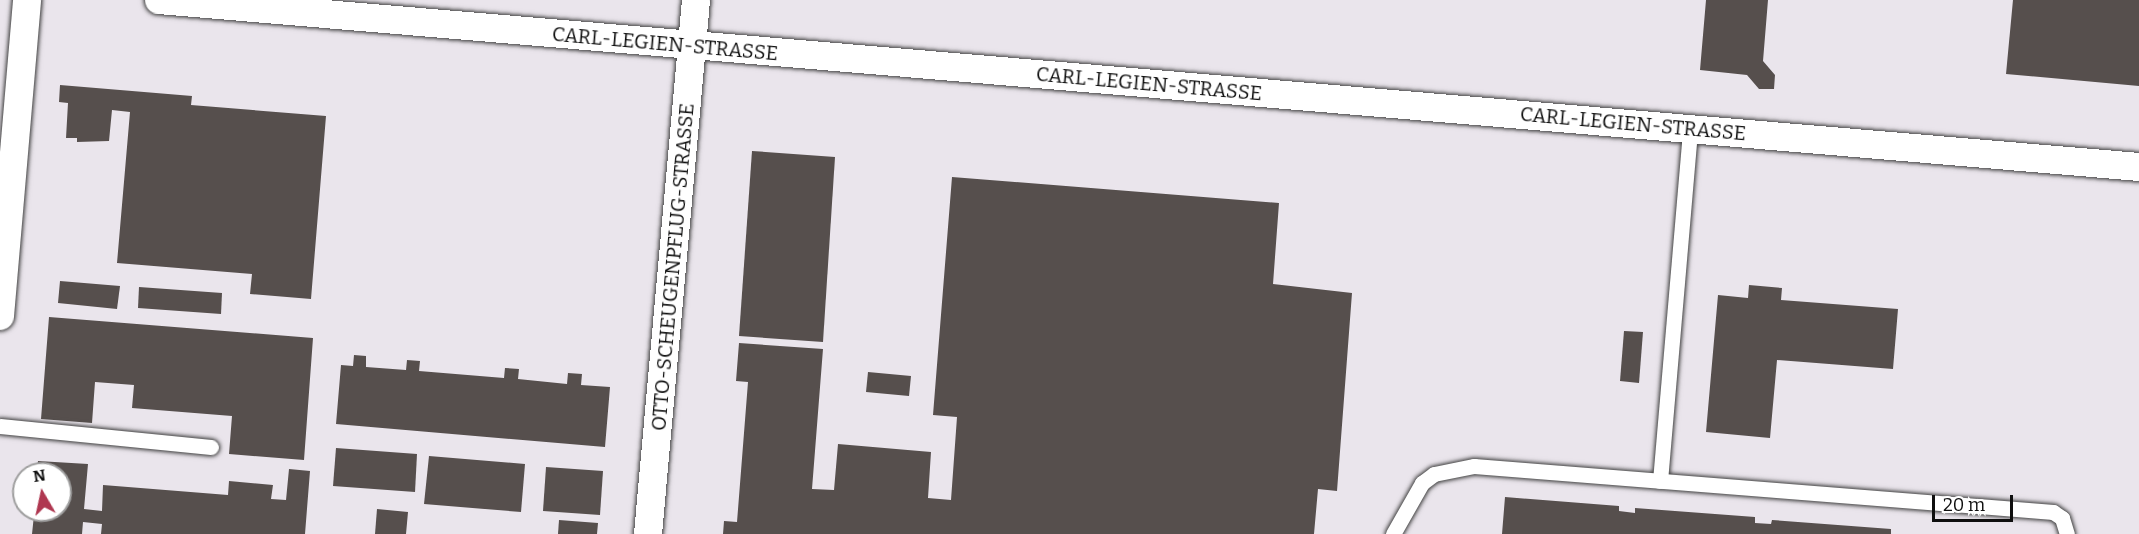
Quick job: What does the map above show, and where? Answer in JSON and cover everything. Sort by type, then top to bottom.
[{"type":"street","points":[[0,316],[5,203],[27,0]]},
{"type":"street","name":"CARL-LEGIEN-STRASSE","points":[[159,0],[2139,167]]},
{"type":"street","name":"OTTO-SCHEUGENPFLUG-STRASSE","points":[[648,534],[696,0]]},
{"type":"lane","points":[[1660,481],[1690,129]]},
{"type":"lane","points":[[0,426],[211,447]]},
{"type":"lane","points":[[1393,534],[1422,483],[1434,474],[1474,466],[2053,512],[2062,518],[2067,534]]},
{"type":"shaded area","points":[[0,0],[2139,0],[2139,534],[0,534]]},
{"type":"building","points":[[1706,0],[1768,0],[1763,61],[1775,75],[1774,89],[1759,89],[1747,75],[1700,70]]},
{"type":"building","points":[[2013,0],[2139,0],[2139,86],[2006,74]]},
{"type":"building","points":[[60,85],[192,96],[191,105],[326,116],[311,299],[250,294],[252,274],[117,263],[130,112],[112,110],[109,141],[77,142],[77,138],[66,138],[68,103],[59,102]]},
{"type":"building","points":[[752,151],[835,157],[823,342],[739,336]]},
{"type":"building","points":[[952,177],[1279,203],[1273,284],[1352,293],[1337,491],[1318,489],[1314,534],[723,534],[724,521],[737,522],[748,382],[736,381],[739,343],[823,349],[812,489],[834,490],[838,444],[931,452],[928,498],[951,500],[957,417],[933,415]]},
{"type":"building","points":[[60,281],[120,286],[117,309],[58,303]]},
{"type":"building","points":[[1749,285],[1782,288],[1781,300],[1898,309],[1893,369],[1777,360],[1770,438],[1706,432],[1718,295],[1748,298]]},
{"type":"building","points":[[139,287],[222,293],[221,314],[138,308]]},
{"type":"building","points":[[49,317],[313,338],[304,460],[229,454],[232,416],[132,408],[134,385],[95,382],[92,423],[41,419]]},
{"type":"building","points":[[1624,331],[1643,332],[1639,383],[1620,381]]},
{"type":"building","points":[[354,355],[366,356],[366,367],[406,370],[407,360],[420,361],[419,371],[504,378],[505,368],[519,369],[518,379],[567,384],[568,373],[582,374],[581,385],[610,387],[605,447],[336,424],[341,365],[353,366]]},
{"type":"building","points":[[868,372],[911,376],[909,396],[866,392]]},
{"type":"building","points":[[336,448],[417,454],[415,492],[333,486]]},
{"type":"building","points":[[429,456],[525,464],[521,512],[424,504]]},
{"type":"building","points":[[72,463],[88,464],[84,509],[102,511],[103,485],[228,495],[229,481],[273,485],[271,499],[286,500],[289,469],[310,471],[305,534],[101,534],[102,524],[83,522],[82,534],[32,534],[33,522],[72,522]]},
{"type":"building","points":[[546,467],[603,471],[600,515],[543,511]]},
{"type":"building","points":[[1505,497],[1619,506],[1619,511],[1635,513],[1635,508],[1755,517],[1755,523],[1771,524],[1772,520],[1891,529],[1891,534],[1502,534]]},
{"type":"building","points":[[377,509],[408,512],[406,534],[375,534]]},
{"type":"building","points":[[559,520],[598,523],[597,534],[558,534]]}]
